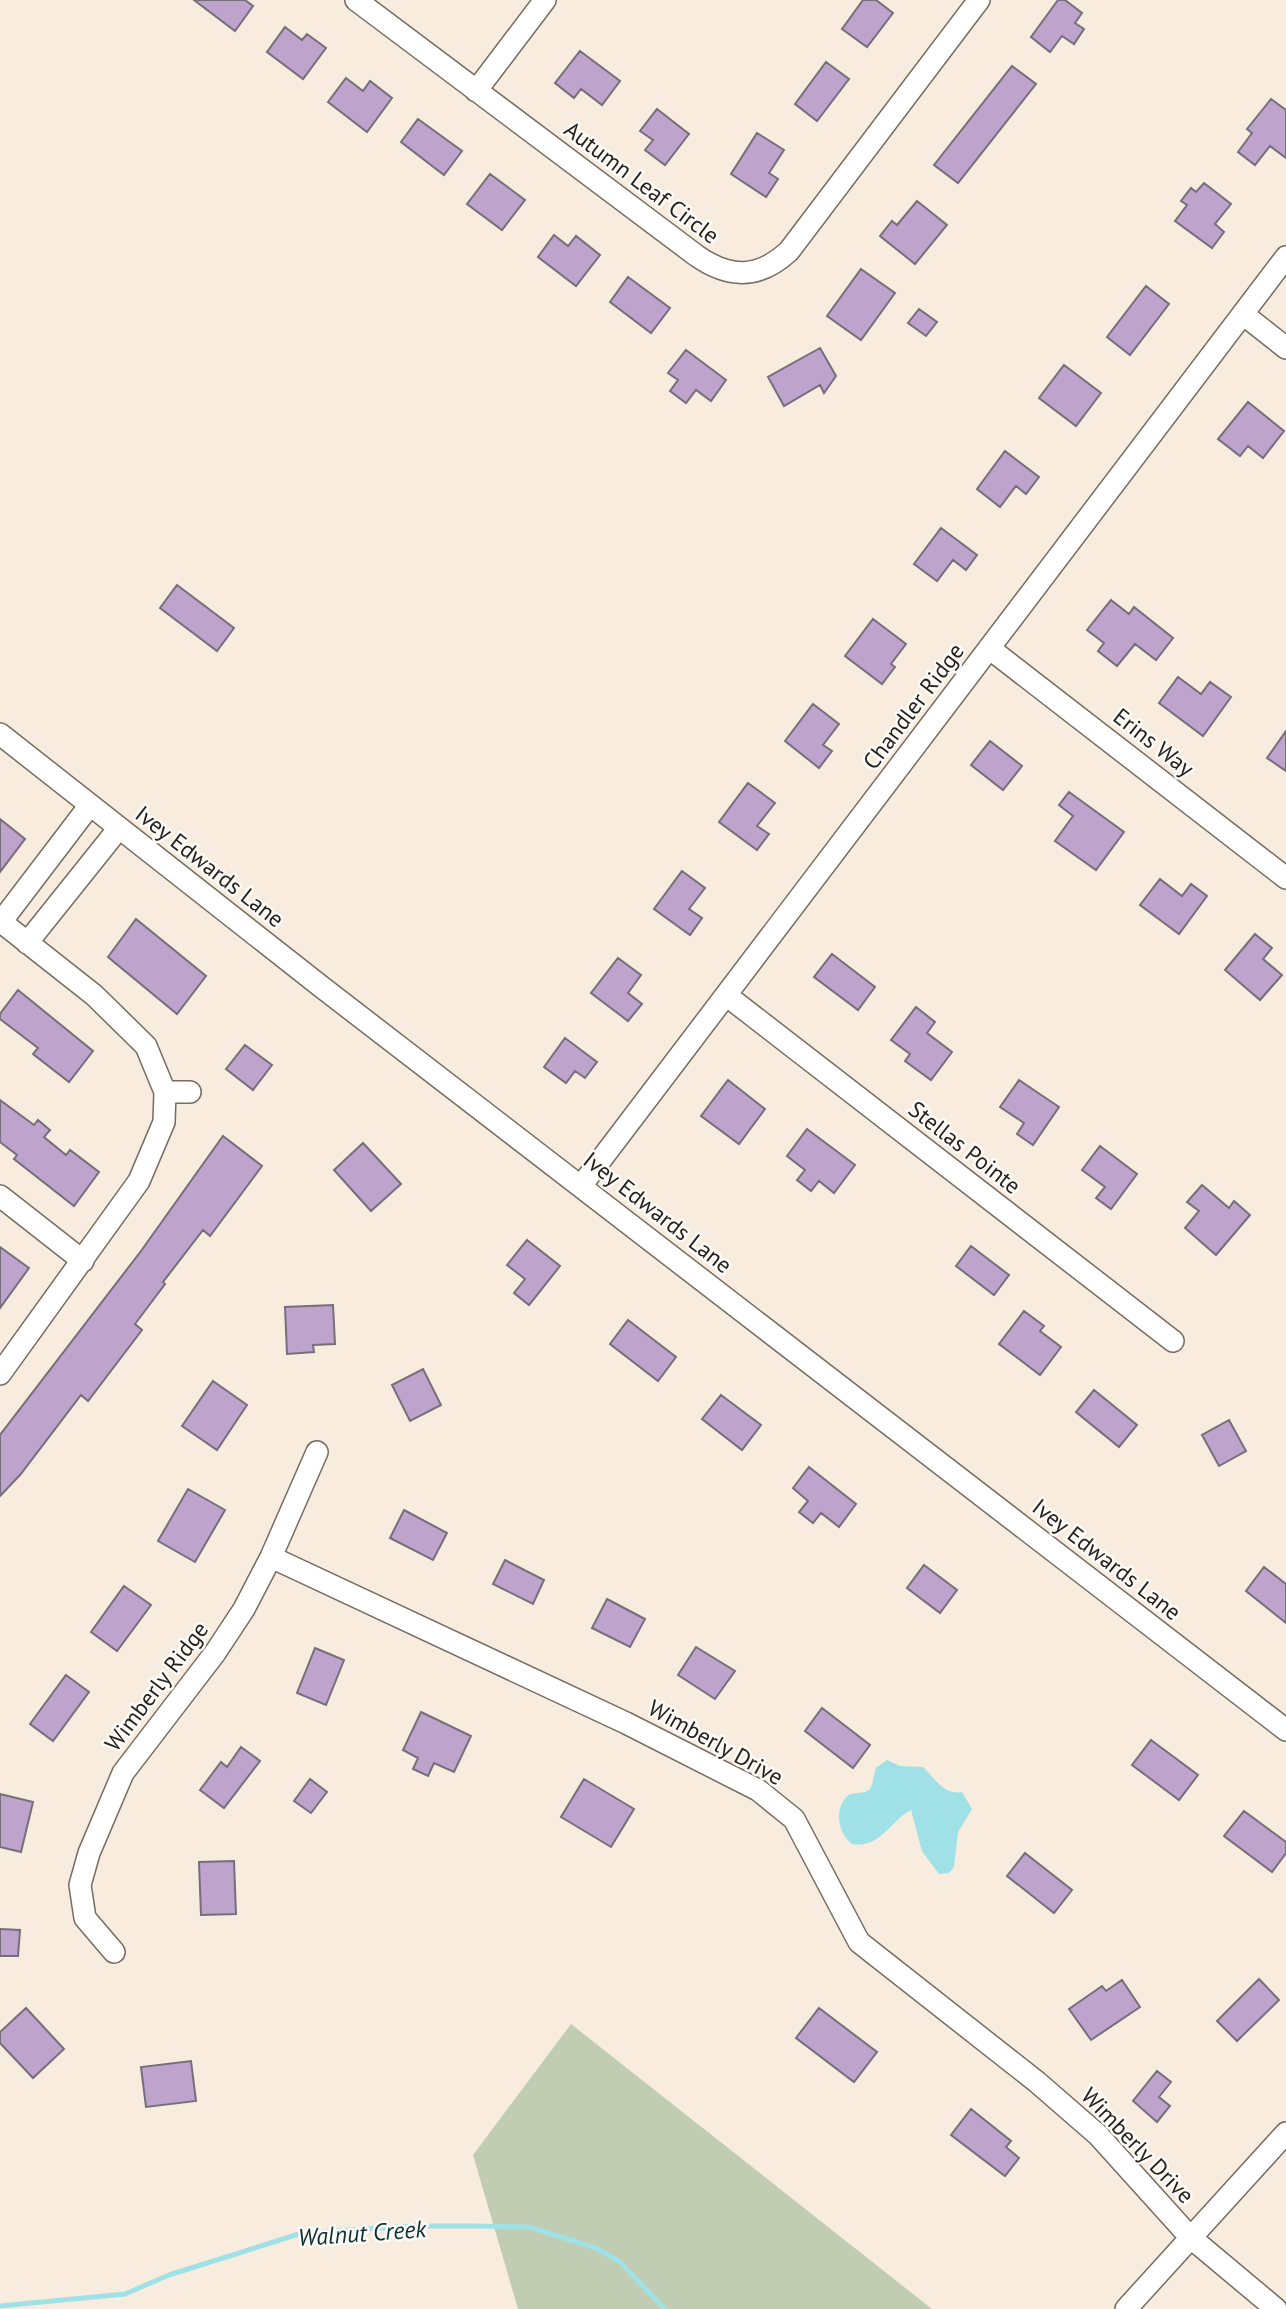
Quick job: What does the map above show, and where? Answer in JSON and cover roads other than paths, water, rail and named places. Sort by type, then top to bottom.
[{"type":"street","name":"Autumn Leaf Circle","points":[[356,0],[712,267],[724,272],[748,274],[772,265],[789,251],[979,0]]},
{"type":"street","points":[[476,91],[545,0]]},
{"type":"street","name":"Chandler Ridge","points":[[581,1186],[1286,257]]},
{"type":"street","points":[[1243,314],[1286,348]]},
{"type":"street","name":"Erins Way","points":[[989,648],[1286,878]]},
{"type":"street","name":"Ivey Edwards Lane","points":[[0,734],[1286,1730]]},
{"type":"street","points":[[0,1374],[139,1181],[164,1122],[165,1092],[146,1046],[94,995],[1,922],[90,805]]},
{"type":"street","points":[[27,943],[119,828]]},
{"type":"street","name":"Stellas Pointe","points":[[726,995],[1173,1341]]},
{"type":"street","points":[[165,1092],[191,1092]]},
{"type":"street","points":[[0,1196],[83,1261]]},
{"type":"street","name":"Wimberly Ridge","points":[[114,1952],[85,1918],[80,1885],[89,1853],[124,1773],[215,1653],[271,1557],[317,1452]]},
{"type":"street","name":"Wimberly Drive","points":[[271,1557],[626,1723],[758,1790],[794,1819],[859,1942],[1037,2082],[1098,2135],[1190,2237],[1276,2309]]},
{"type":"street","points":[[1126,2309],[1286,2133]]},
{"type":"water","points":[[887,1760],[900,1766],[923,1767],[945,1788],[962,1792],[972,1809],[958,1832],[954,1867],[949,1873],[939,1874],[922,1851],[911,1810],[870,1842],[852,1844],[843,1834],[839,1813],[844,1800],[851,1794],[870,1789],[876,1768]]},
{"type":"waterway","name":"Walnut Creek","points":[[0,2306],[125,2294],[169,2275],[302,2233],[414,2226],[477,2226],[529,2227],[596,2248],[620,2262],[665,2309]]}]
